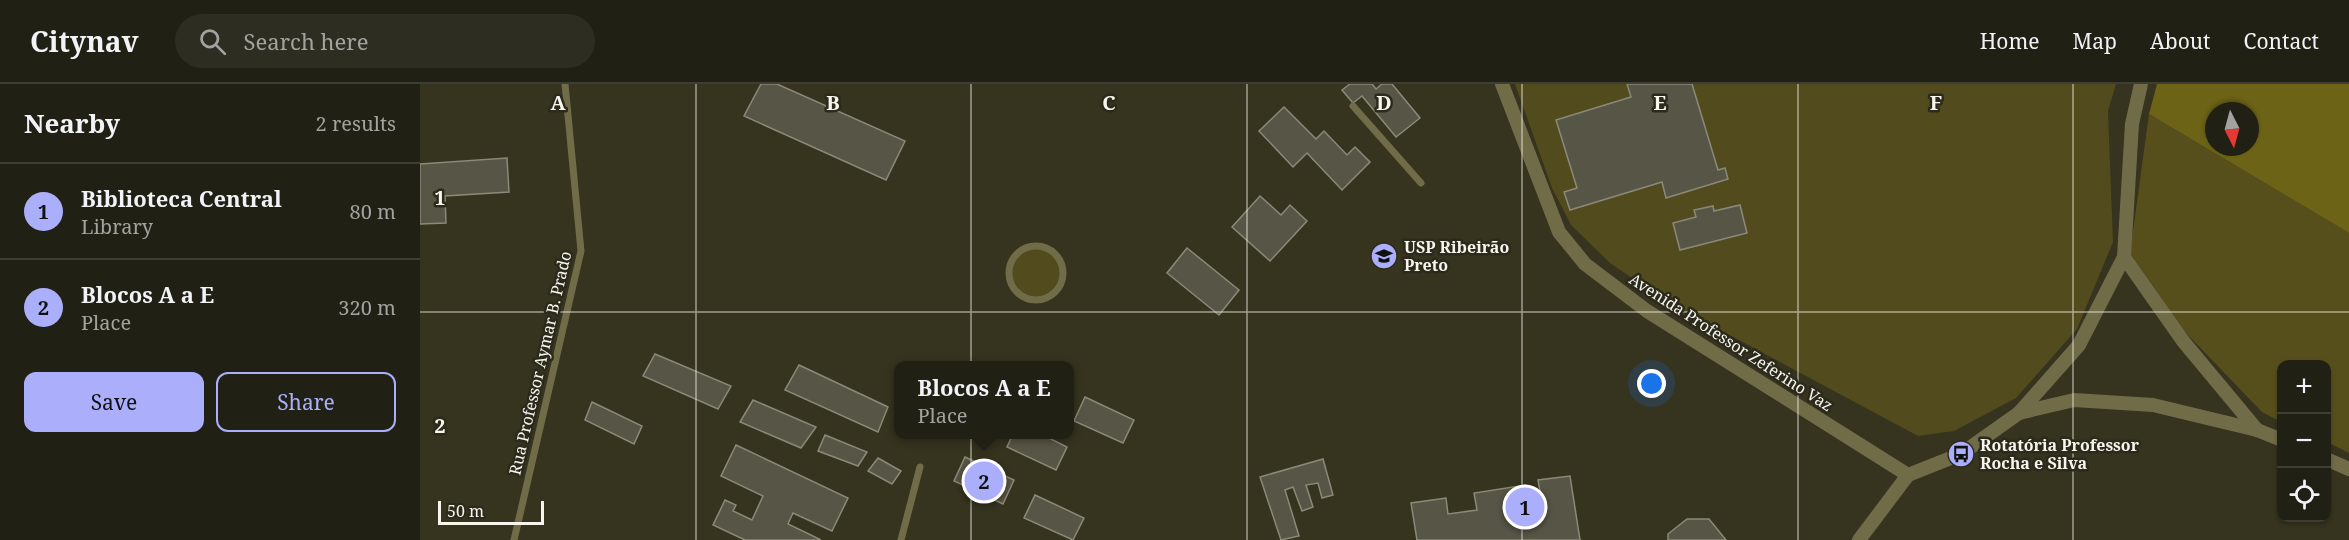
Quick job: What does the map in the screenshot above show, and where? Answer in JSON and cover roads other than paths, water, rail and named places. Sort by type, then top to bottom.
[{"type":"street","name":"Avenida Professor Zeferino Vaz","points":[[1502,84],[1559,232],[1585,264],[1647,311],[1908,475]]},
{"type":"street","points":[[1859,540],[1908,475],[1961,454],[2019,413],[2079,345],[2124,257],[2131,133],[2141,84]]},
{"type":"street","points":[[2124,257],[2182,341],[2257,430]]},
{"type":"street","points":[[2019,413],[2074,400],[2153,405],[2257,430],[2277,438]]},
{"type":"street","points":[[2331,461],[2349,469]]},
{"type":"lane","name":"Rua Professor Aymar B. Prado","points":[[514,540],[581,251],[565,84]]},
{"type":"lane","points":[[1353,106],[1421,183]]},
{"type":"lane","points":[[1041,246],[1049,249],[1061,261],[1063,269],[1059,288],[1047,298],[1039,300],[1022,297],[1015,291],[1008,276],[1011,260],[1024,248],[1041,246]]},
{"type":"lane","points":[[901,540],[920,467]]},
{"type":"place","name":"USP Ribeirão Preto","points":[[1384,256]]},
{"type":"place","name":"Rotatória Professor Rocha e Silva","points":[[1961,454]]},
{"type":"place","name":"Blocos A a E","points":[[984,481]]},
{"type":"place","name":"Biblioteca Central","points":[[1525,507]]}]
